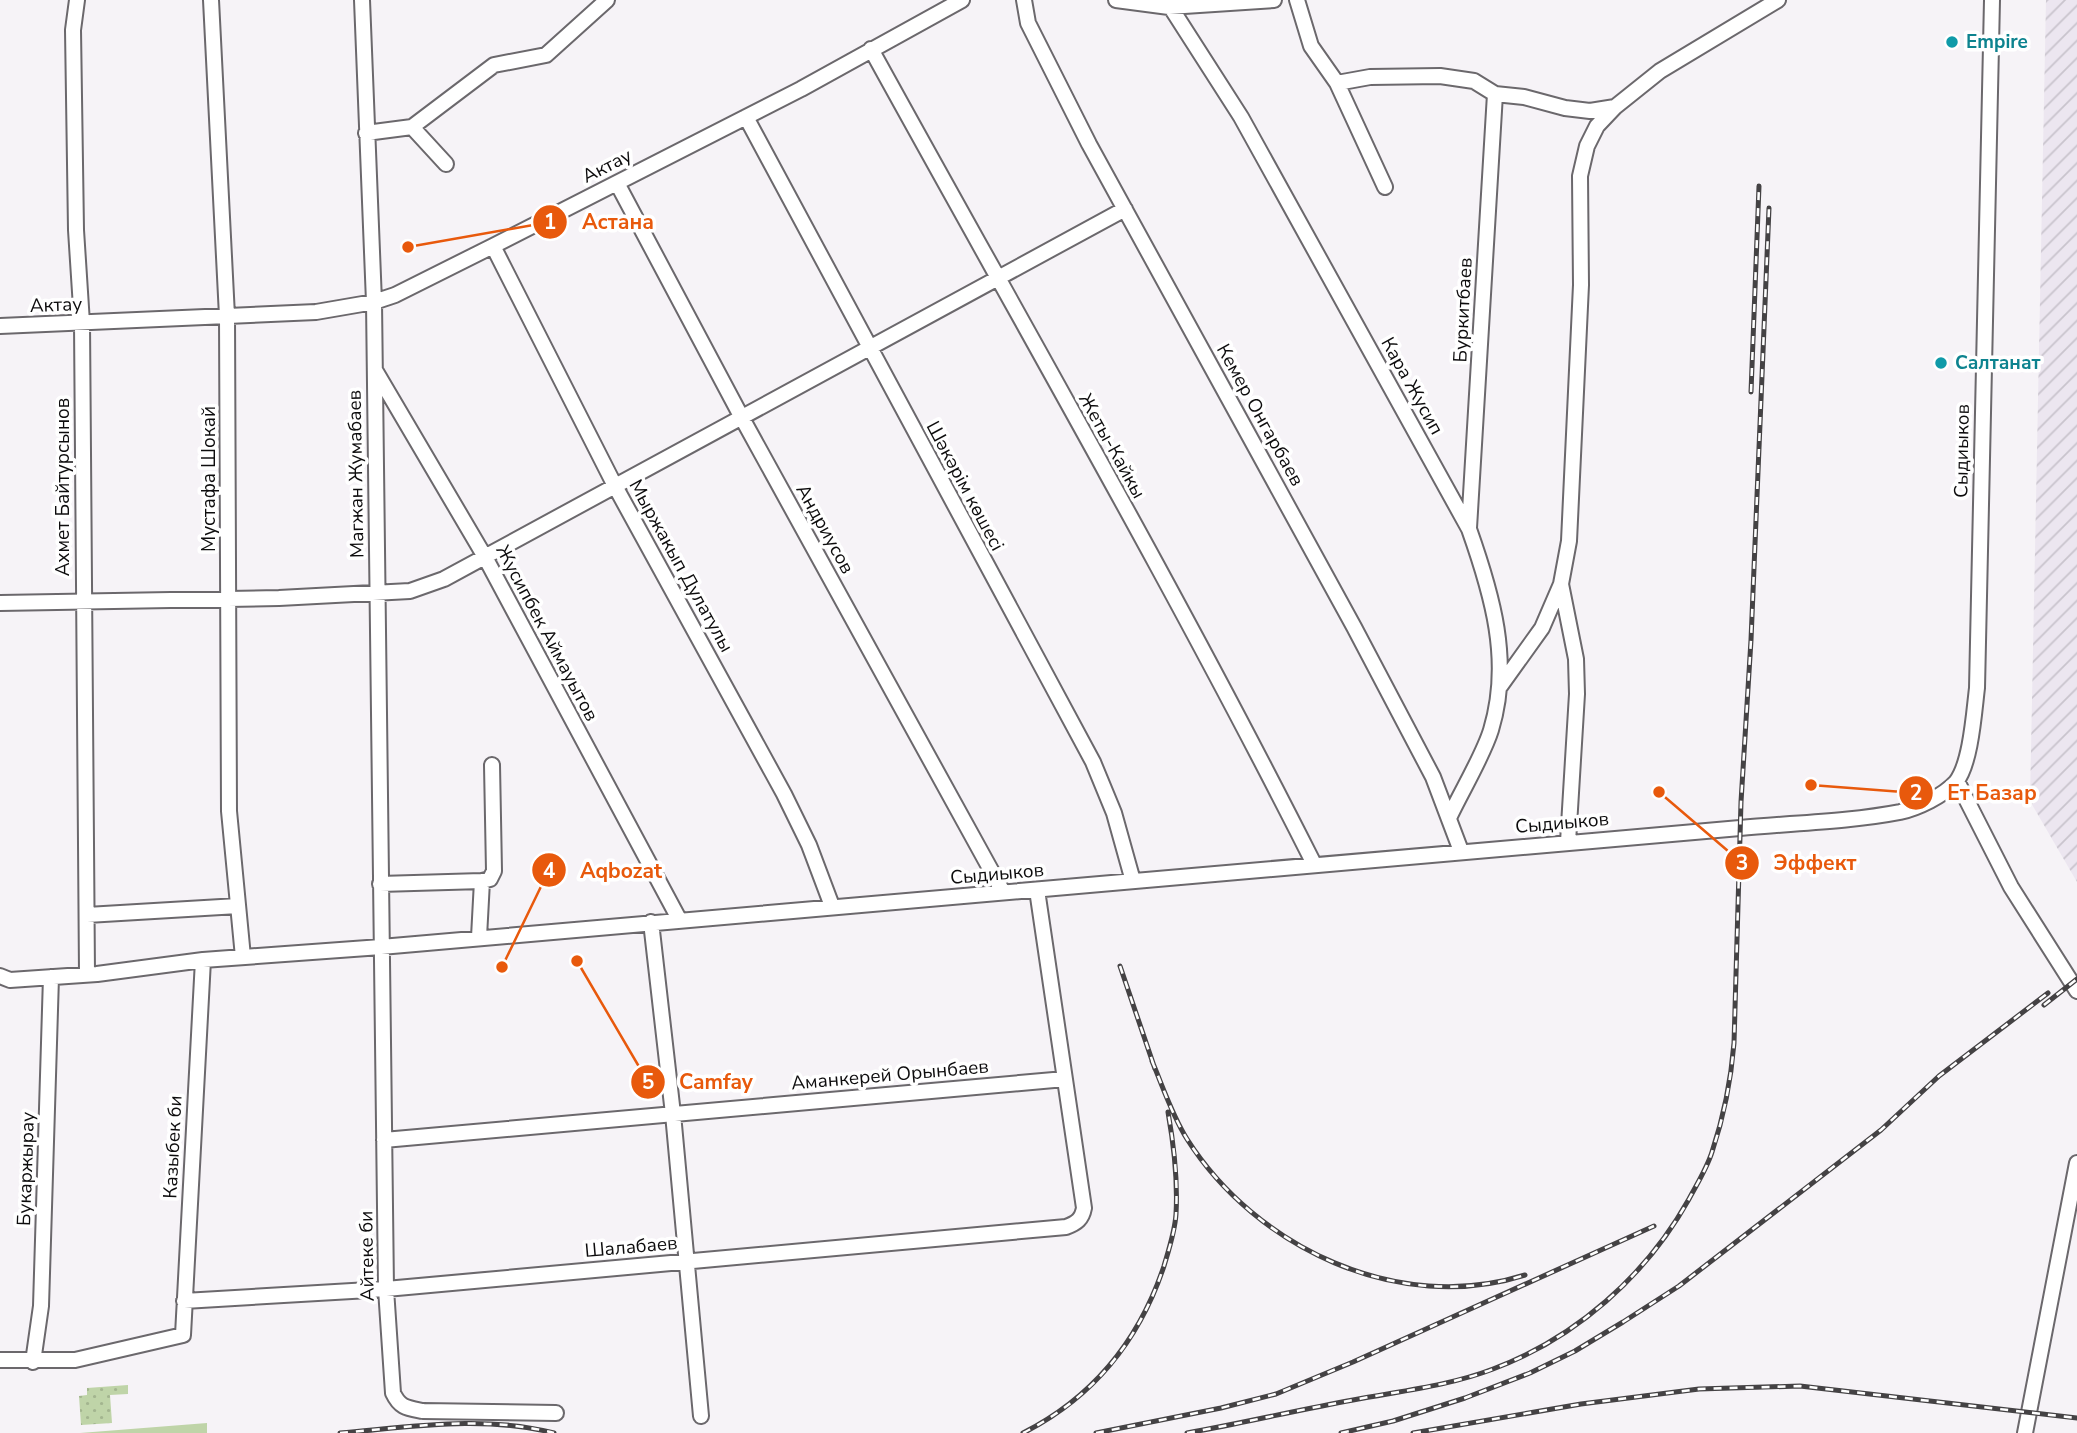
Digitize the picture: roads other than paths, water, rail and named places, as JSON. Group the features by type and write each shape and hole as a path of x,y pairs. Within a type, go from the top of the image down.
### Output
{"street":[{"name":"Ахмет Байтурсынов","path":"77,0 73,30 76,230 82,323 87,974"},
{"name":"Мустафа Шокай","path":"211,0 227,316 229,811 243,957"},
{"name":"Магжан Жумабаев","path":"362,0 374,302 381,947"},
{"path":"366,133 412,127 494,65 546,55 607,0"},
{"name":"Актау","path":"0,326 316,312 374,302 395,295 746,117 962,0"},
{"name":"Кемер Онгарбаев","path":"1024,0 1028,23 1089,144 1354,627 1433,777 1461,851"},
{"path":"1116,0 1167,3 1274,0"},
{"path":"1297,0 1311,46 1337,83 1385,187"},
{"path":"1499,688 1542,628 1561,584 1569,541 1580,298 1580,176 1587,146 1597,126 1615,107 1660,71 1778,0"},
{"name":"Сыдиыков","path":"3,981 203,960 1037,890 1902,811 1936,797 1956,781 1972,732 1976,688 1992,0"},
{"name":"Кара Жусип","path":"1167,3 1241,117 1469,529 1488,584 1500,643 1499,688 1491,731 1449,818"},
{"name":"Жеты-Кайкы","path":"872,49 1259,756 1314,864"},
{"path":"1337,83 1370,77 1440,76 1474,81 1496,94 1524,97 1565,108 1590,111 1615,107"},
{"name":"Буркитбаев","path":"1469,529 1496,94"},
{"name":"Шәкәрім көшесі","path":"746,117 1093,762 1114,813 1133,881"},
{"path":"412,127 446,164"},
{"name":"Андриусов","path":"617,183 742,418 1003,892"},
{"path":"0,603 229,599 410,591 443,579 485,557 1125,209"},
{"name":"Мыржакып Дулатулы","path":"493,246 615,486 784,794 809,845 832,906"},
{"name":"Жусипбек Аймауытов","path":"374,369 485,557 679,919"},
{"path":"1561,584 1576,659 1577,694 1568,842"},
{"path":"380,884 482,881 490,878 494,871 492,765"},
{"path":"1956,781 2011,887 2077,990"},
{"path":"479,937 482,881"},
{"path":"1037,890 1065,1079"},
{"path":"87,915 238,906"},
{"path":"651,922 673,1114 701,1416"},
{"name":"Айтеке би","path":"381,947 386,1289 393,1393 398,1403 408,1409 423,1412 556,1413"},
{"name":"Казыбек би","path":"33,1362 75,1360 183,1335 203,960"},
{"name":"Букаржырау","path":"33,1362 41,1306 51,977"},
{"name":"Аманкерей Орынбаев","path":"384,1140 1065,1079"},
{"name":"Шалабаев","path":"184,1301 386,1289 1066,1227 1080,1220 1084,1208 1065,1079"},
{"path":"2025,1433 2077,1163"},
{"path":"0,1360 33,1362"}],"railway":[{"path":"1751,392 1759,186"},
{"path":"1187,1433 1442,1384 1476,1375 1523,1356 1580,1322 1630,1278 1672,1227 1705,1170 1723,1111 1734,1043 1741,802 1751,640 1769,208"},
{"path":"1120,966 1155,1069"},
{"path":"2044,1005 2077,979"},
{"path":"1341,1433 1393,1421 1465,1398 1530,1373 1575,1351 1623,1322 1679,1286 1881,1130 1939,1076 2048,993"},
{"path":"1152,1061 1182,1130 1216,1178 1251,1212 1291,1240 1335,1263 1381,1278 1429,1286 1477,1285 1525,1275"},
{"path":"1023,1433 1071,1402 1111,1364 1141,1319 1154,1293 1170,1247 1176,1214 1175,1163 1168,1112"},
{"path":"1096,1433 1276,1394 1654,1226"},
{"path":"1413,1433 1581,1404 1699,1389 1800,1386 2077,1418"},
{"path":"340,1433 447,1424 501,1425 554,1433"}],"place":[{"name":"Empire","path":"1952,42"},
{"name":"Астана","path":"408,247"},
{"name":"Салтанат","path":"1941,363"},
{"name":"Ет Базар","path":"1811,785"},
{"name":"Эффект","path":"1659,792"},
{"name":"Camfay","path":"577,961"},
{"name":"Aqbozat","path":"502,967"}]}
